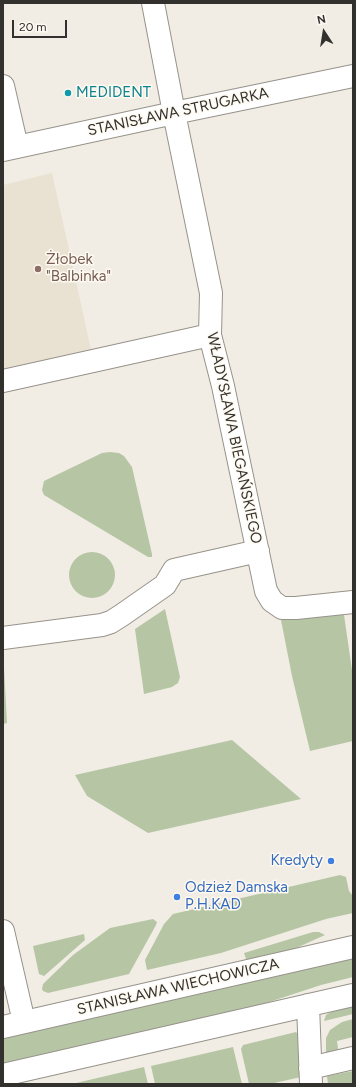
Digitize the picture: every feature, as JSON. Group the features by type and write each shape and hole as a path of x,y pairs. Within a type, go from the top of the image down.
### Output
{"street":[{"name":"WŁADYSŁAWA BIEGAŃSKIEGO","path":"153,3 211,293 210,335 223,386 266,590 272,601 282,608 353,602"},
{"name":"STANISŁAWA STRUGARKA","path":"10,148 353,76"},
{"path":"3,86 10,148"},
{"path":"3,381 210,335"},
{"path":"3,638 102,625 111,622 165,585 174,570 258,551"},
{"path":"3,931 13,1025"},
{"name":"STANISŁAWA WIECHOWICZA","path":"13,1025 353,947"},
{"path":"3,1075 353,995"},
{"path":"308,1005 310,1076 353,1058"}],"shaded area":[{"name":"Żłobek \"Balbinka\"","path":"52,173 92,354 3,374 3,185"}],"green space":[{"path":"102,453 119,453 124,456 132,467 152,557 148,557 44,495 42,490 44,481"},
{"path":"92,552 105,556 111,562 115,575 111,588 105,594 92,598 79,594 73,588 69,575 73,562 79,556"},
{"path":"343,608 353,677 353,741 310,751 292,676 280,615"},
{"path":"165,609 180,677 178,683 172,687 144,694 135,629"},
{"path":"3,649 7,723 3,724"},
{"path":"232,740 301,799 148,833 87,796 75,775"},
{"path":"340,875 346,877 349,891 353,896 353,913 326,919 221,953 147,970 145,960 164,924 173,914"},
{"path":"153,919 157,922 156,925 129,974 48,993 43,991 43,984 73,955 110,928"},
{"path":"313,932 319,932 325,935 283,954 247,962 244,953"},
{"path":"84,934 85,940 44,976 39,974 33,946"},
{"path":"353,957 353,977 321,985 245,1010 3,1066 3,1037"},
{"path":"353,1005 353,1014 324,1021 326,1015 329,1013 337,1009"},
{"path":"353,1019 353,1037 337,1041 339,1055 326,1058 326,1038 330,1030 342,1022"},
{"path":"296,1032 299,1035 301,1077 270,1084 249,1084 241,1049 243,1045"},
{"path":"233,1047 242,1084 155,1084 151,1066"},
{"path":"144,1067 148,1084 72,1084"},
{"path":"353,1071 353,1084 328,1084 327,1076"}],"place":[{"name":"MEDIDENT","path":"68,93"},
{"name":"Żłobek \"Balbinka\"","path":"38,269"},
{"name":"Kredyty","path":"331,861"},
{"name":"Odzież Damska P.H.KAD","path":"177,897"}]}
